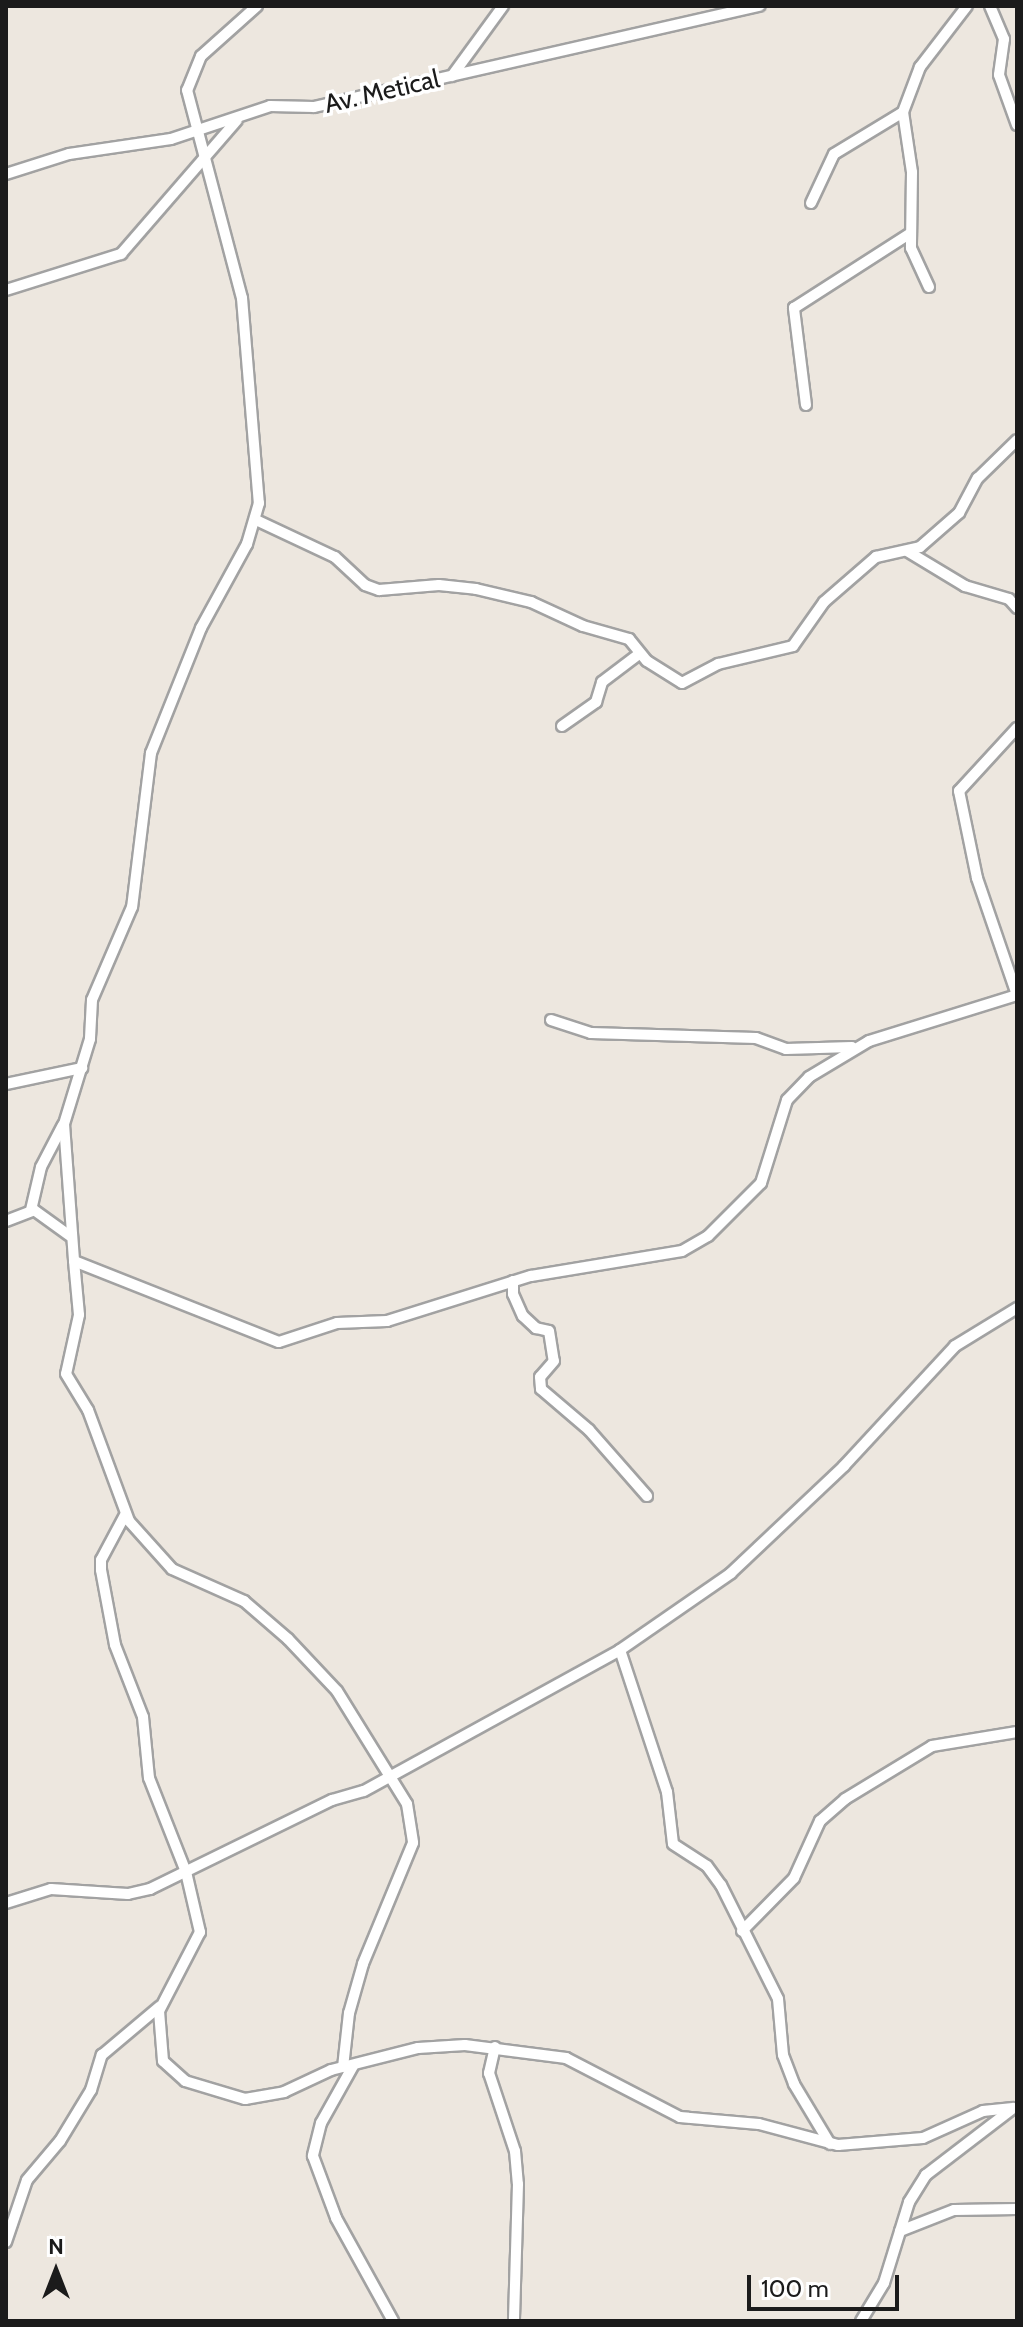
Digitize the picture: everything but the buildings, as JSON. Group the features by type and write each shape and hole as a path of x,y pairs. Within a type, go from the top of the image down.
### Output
{"street":[{"path":"31,1210 41,1167 64,1124 82,1068 90,1039 92,1000 134,899 139,819 155,742 201,628 256,520 258,466 248,332 195,132 187,90 192,69 257,6"},
{"path":"452,76 503,6"},
{"name":"Av. Metical","path":"6,174 69,154 132,148 195,132 237,120 270,106 314,107 760,6"},
{"path":"929,287 911,248 912,172 903,112 920,67 967,6"},
{"path":"990,6 1004,39 999,75 1017,125"},
{"path":"811,203 834,154 903,112"},
{"path":"6,290 121,254 237,120"},
{"path":"806,405 794,308 911,233"},
{"path":"256,520 335,557 365,585 379,590 455,586 531,602 583,626 633,640 639,654 682,683 709,666 793,646 845,581 880,554 907,551 930,539 964,508 978,478 1017,440"},
{"path":"907,551 965,586 1009,599 1017,608"},
{"path":"562,726 596,702 602,682 639,654"},
{"path":"551,1020 591,1033 756,1038 786,1049 854,1047 1017,995 977,878 959,791 1017,728"},
{"path":"74,1261 279,1342 327,1325 387,1321 513,1281 671,1254 700,1243 761,1183 794,1091 854,1047"},
{"path":"6,1084 82,1068"},
{"path":"64,1124 70,1236 79,1315 66,1374 97,1433 125,1515 172,1569 244,1601 282,1632 337,1691 407,1804 413,1843 363,1964 349,2013 348,2066 321,2123 313,2156 332,2211 393,2321"},
{"path":"6,1221 31,1210"},
{"path":"31,1210 70,1236"},
{"path":"513,1281 513,1294 523,1316 536,1328 549,1331 554,1361 540,1377 541,1389 589,1430 647,1496"},
{"path":"6,1903 51,1889 142,1892 442,1751 620,1650 731,1573 844,1466 955,1346 1017,1308"},
{"path":"6,2242 27,2180 60,2141 91,2090 102,2055 159,2007 172,1978 201,1936 186,1872 149,1778 139,1701 115,1645 101,1570 125,1515"},
{"path":"620,1650 635,1684 647,1745 667,1792 673,1844 712,1871 778,1999 783,2055 794,2084 830,2144"},
{"path":"742,1931 794,1878 820,1821 857,1790 932,1746 1017,1732"},
{"path":"159,2007 163,2061 201,2090 245,2099 284,2092 348,2066 418,2048 495,2047 566,2058 680,2117 759,2124 830,2144 866,2146 923,2138 983,2111 1015,2107"},
{"path":"495,2047 489,2073 515,2151 518,2184 514,2321"},
{"path":"861,2321 884,2283 900,2231 926,2175 1015,2107"},
{"path":"900,2231 954,2210 1017,2209"}]}
